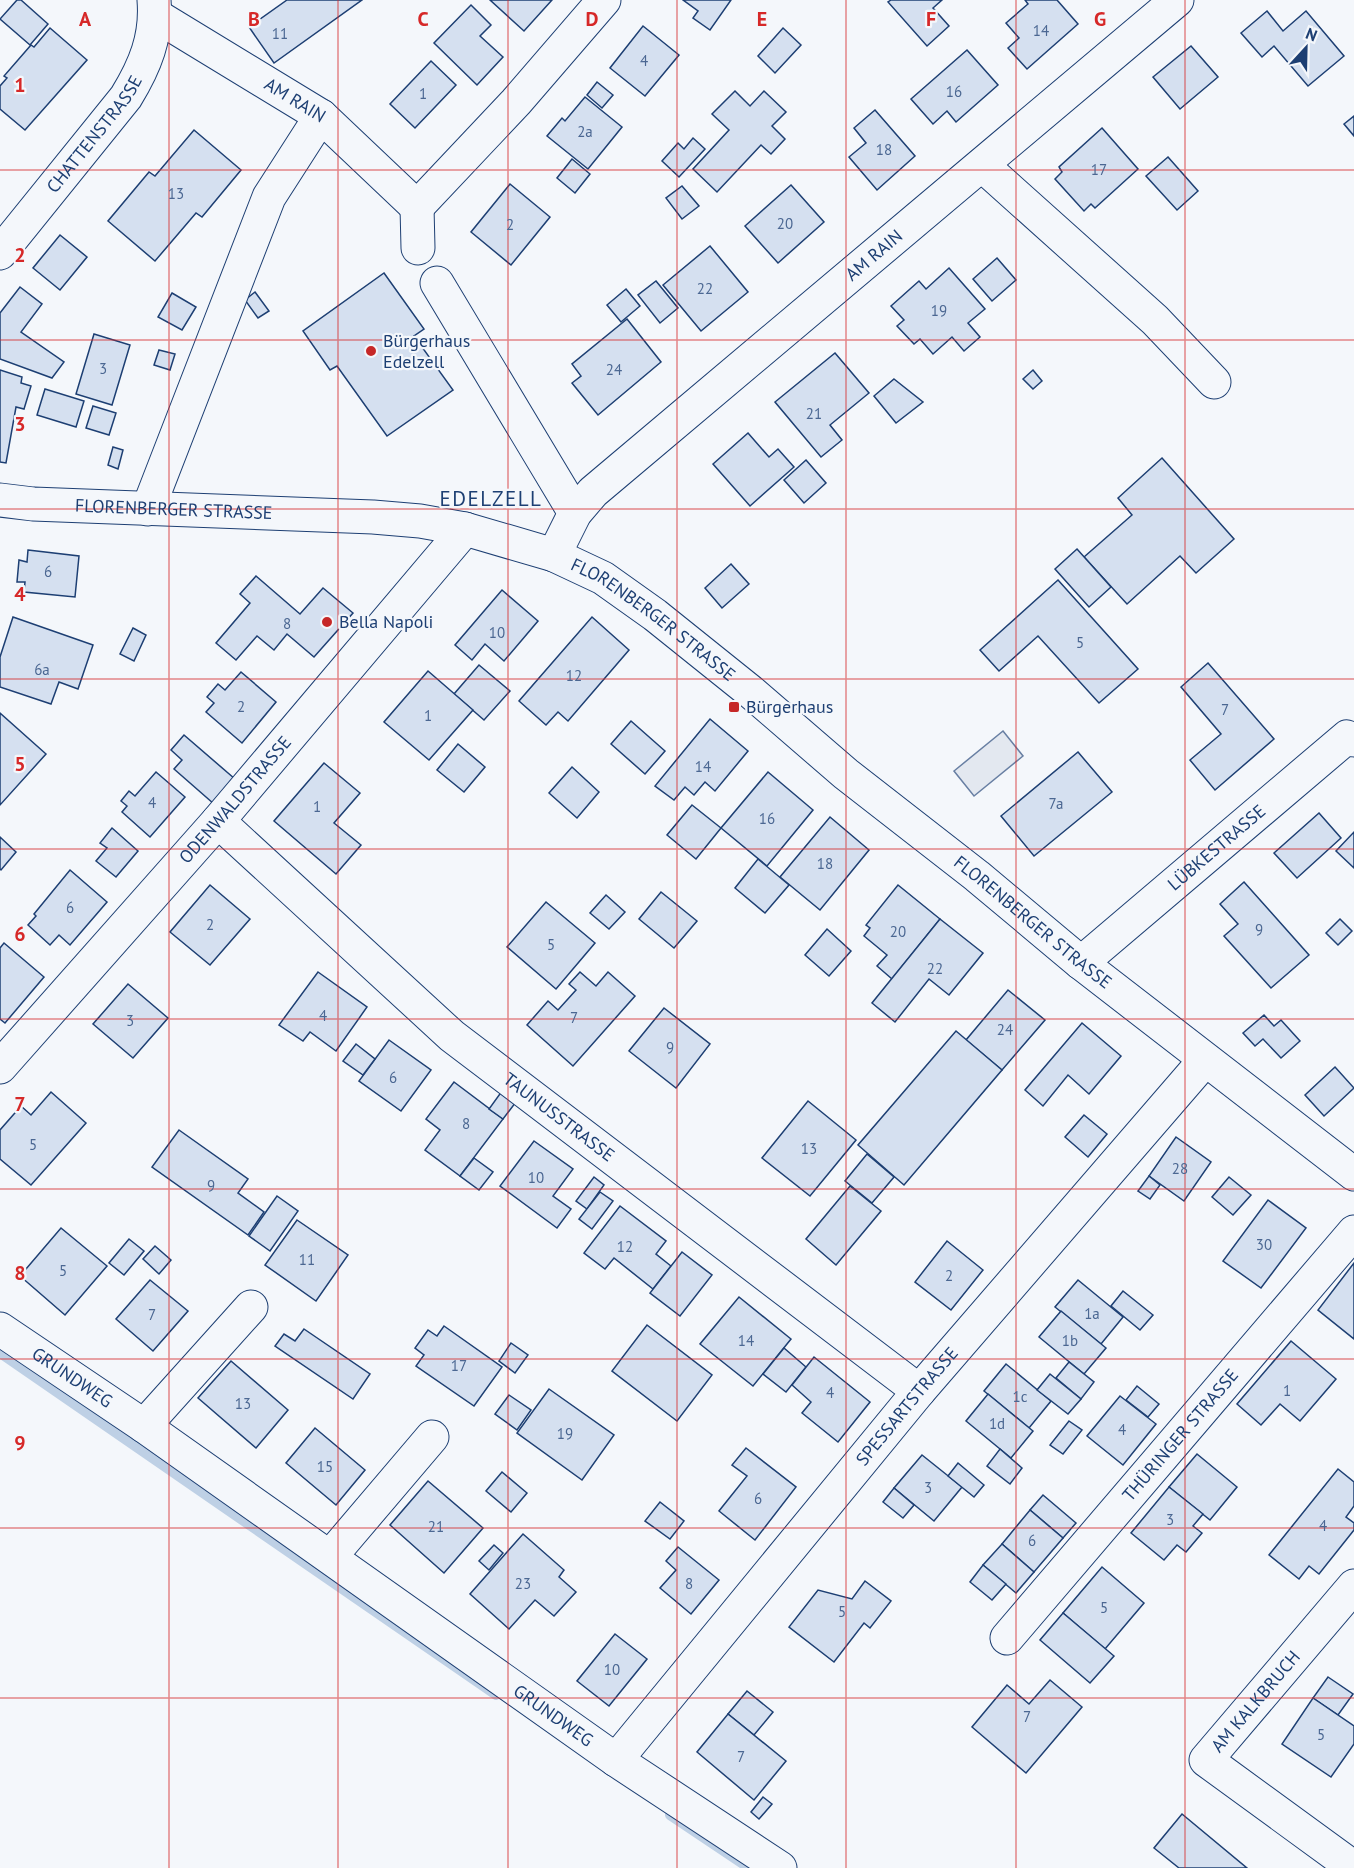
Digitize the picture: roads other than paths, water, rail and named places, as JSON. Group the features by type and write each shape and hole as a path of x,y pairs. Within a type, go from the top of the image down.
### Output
{"street":[{"path":"418,248 417,207 516,102 604,0"},
{"name":"AM RAIN","path":"554,555 575,513 593,492 1177,0"},
{"name":"AM RAIN","path":"154,8 321,116 417,207"},
{"name":"CHATTENSTRASSE","path":"0,253 126,98 142,72 151,45 154,8"},
{"path":"148,509 269,197 321,116"},
{"path":"982,165 1155,320 1214,382"},
{"path":"437,283 575,513"},
{"name":"FLORENBERGER STRASSE","path":"0,500 33,504 373,517 420,521 465,529 554,555 603,578 655,615 751,692 846,774 977,876 1081,963 1354,1174"},
{"name":"ODENWALDSTRASSE","path":"0,1067 218,821 465,529"},
{"name":"LÜBKESTRASSE","path":"1081,963 1347,737 1354,740"},
{"name":"TAUNUSSTRASSE","path":"218,821 452,1036 919,1391"},
{"name":"SPESSARTSTRASSE","path":"616,1760 919,1391 1204,1060"},
{"name":"THÜRINGER STRASSE","path":"1007,1638 1354,1232"},
{"path":"144,1426 251,1307"},
{"name":"GRUNDWEG","path":"0,1329 144,1426 616,1760 780,1868"},
{"path":"330,1557 432,1437"},
{"name":"AM KALKBRUCH","path":"1354,1586 1206,1760 1354,1868"}],"waterway":[{"path":"0,1353 496,1695"},
{"path":"670,1815 749,1868"}],"place":[{"name":"Bürgerhaus Edelzell","path":"371,351"},
{"name":"Bella Napoli","path":"327,622"},
{"name":"Bürgerhaus","path":"734,707"}],"district":[{"name":"EDELZELL","path":"491,499"}]}
